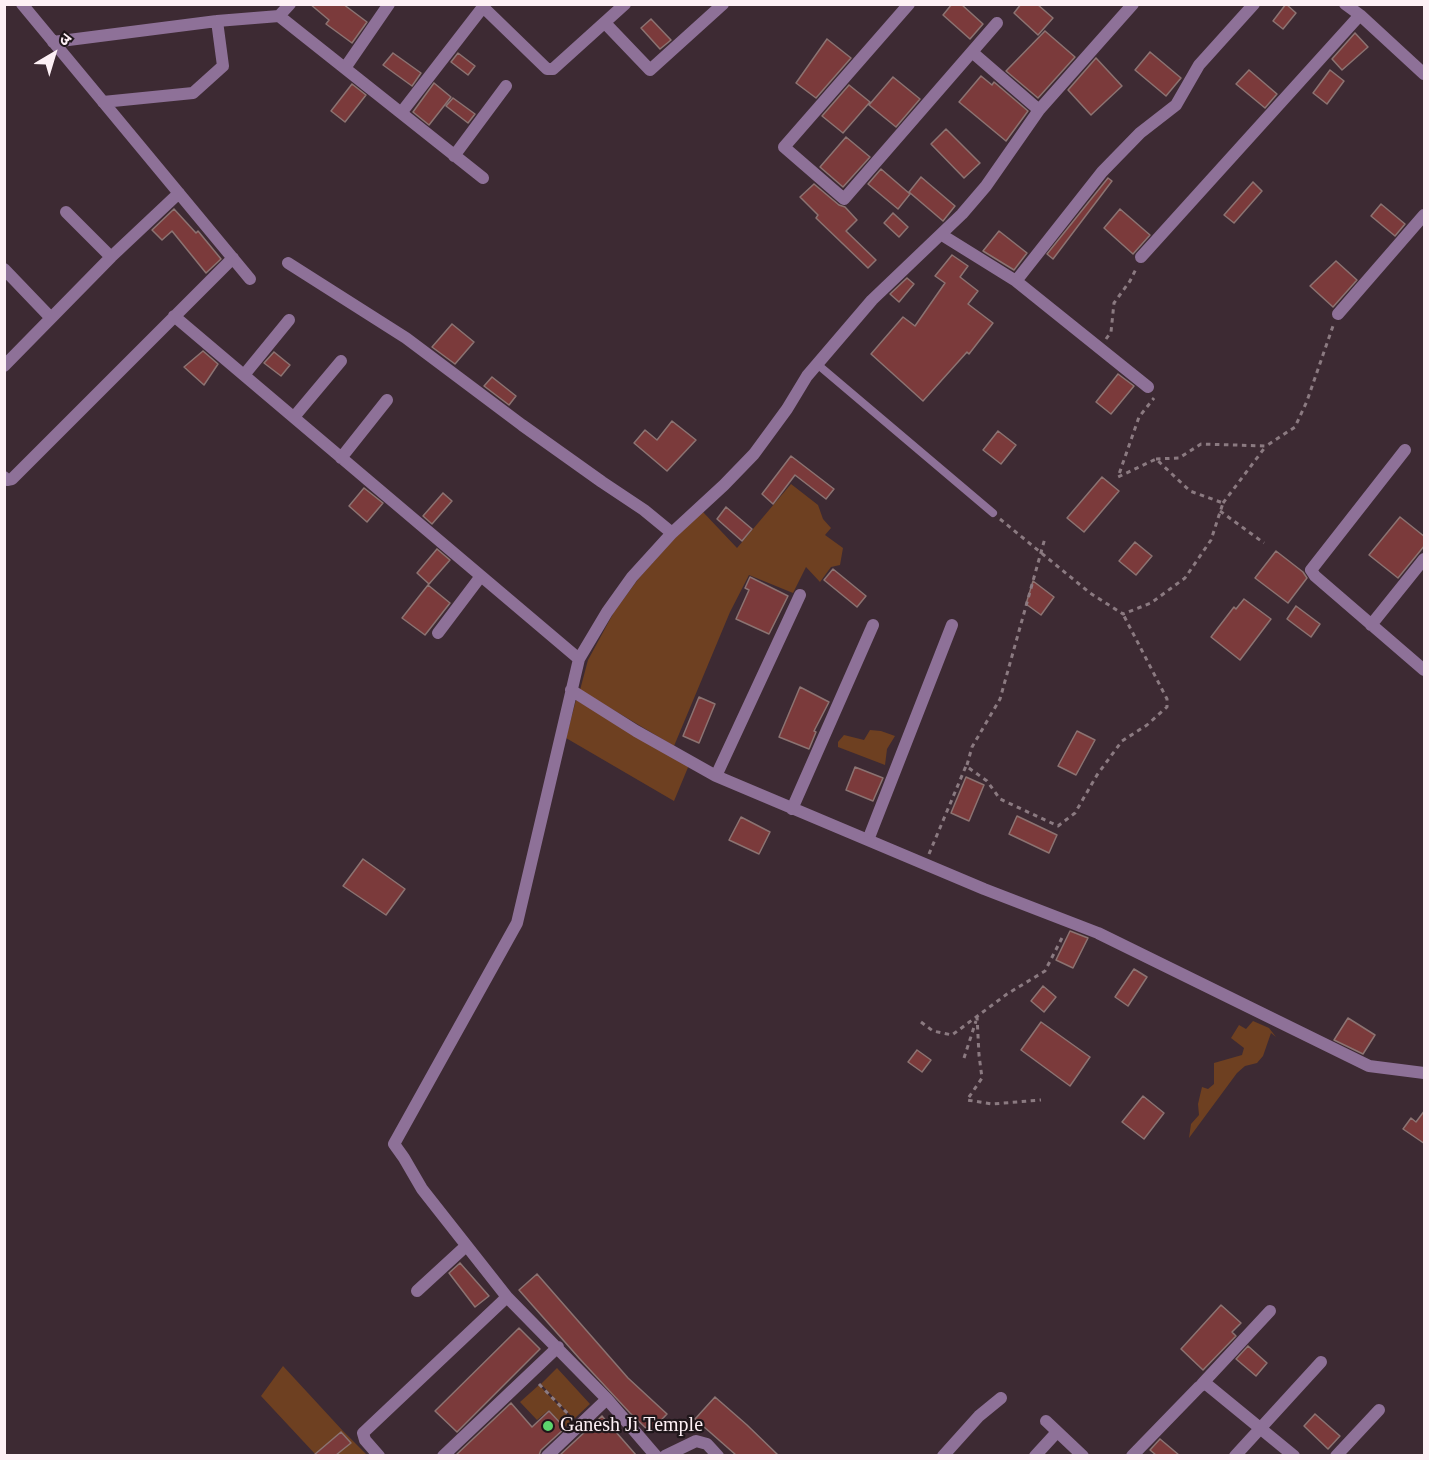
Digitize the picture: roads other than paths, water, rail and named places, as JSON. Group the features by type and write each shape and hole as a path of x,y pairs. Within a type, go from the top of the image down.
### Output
{"street":[{"path":"21,4 250,279"},
{"path":"53,42 218,21 279,16 290,4"},
{"path":"345,68 389,4"},
{"path":"401,113 483,7 547,69 553,69 625,4"},
{"path":"605,22 650,70 723,4"},
{"path":"909,4 784,147 844,199 997,23"},
{"path":"656,1455 558,1347 507,1297 422,1189 405,1158 394,1144 517,923 579,659 607,612 626,586 672,533 754,454 817,364 872,300 918,254 942,235 986,186 1039,110 1133,4"},
{"path":"1016,281 1102,172 1140,133 1176,105 1199,65 1254,4"},
{"path":"1345,4 1425,74"},
{"path":"1141,257 1360,15"},
{"path":"279,16 483,178"},
{"path":"103,102 193,93 223,66 218,21"},
{"path":"972,52 1039,110"},
{"path":"454,156 506,86"},
{"path":"4,366 111,257 179,193"},
{"path":"66,212 111,257"},
{"path":"1338,314 1425,215"},
{"path":"942,235 1016,281 1148,387"},
{"path":"4,477 8,480 12,479 232,258"},
{"path":"288,263 406,338 531,431 644,510 672,533"},
{"path":"4,269 51,318"},
{"path":"174,315 579,659"},
{"path":"244,375 289,320"},
{"path":"294,417 341,361"},
{"path":"341,458 387,400"},
{"path":"1405,450 1311,570 1315,576 1425,670"},
{"path":"1371,625 1425,559"},
{"path":"438,633 482,576"},
{"path":"716,776 800,595"},
{"path":"792,809 873,625"},
{"path":"868,840 952,625"},
{"path":"571,690 636,731 716,776 925,864 1098,933 1369,1066 1425,1073"},
{"path":"417,1291 466,1246"},
{"path":"379,1455 365,1440 363,1433 507,1297"},
{"path":"1132,1455 1270,1311"},
{"path":"443,1455 558,1347"},
{"path":"1235,1455 1321,1362"},
{"path":"1202,1384 1209,1384 1294,1455"},
{"path":"943,1455 979,1416 1001,1398"},
{"path":"547,1455 607,1399"},
{"path":"1336,1455 1379,1410"},
{"path":"1046,1421 1083,1455"},
{"path":"1035,1455 1057,1432"},
{"path":"665,1455 696,1441 707,1444 718,1455"}],"lane":[{"path":"817,364 993,513"}],"place":[{"name":"Ganesh Ji Temple","path":"548,1426"}]}
